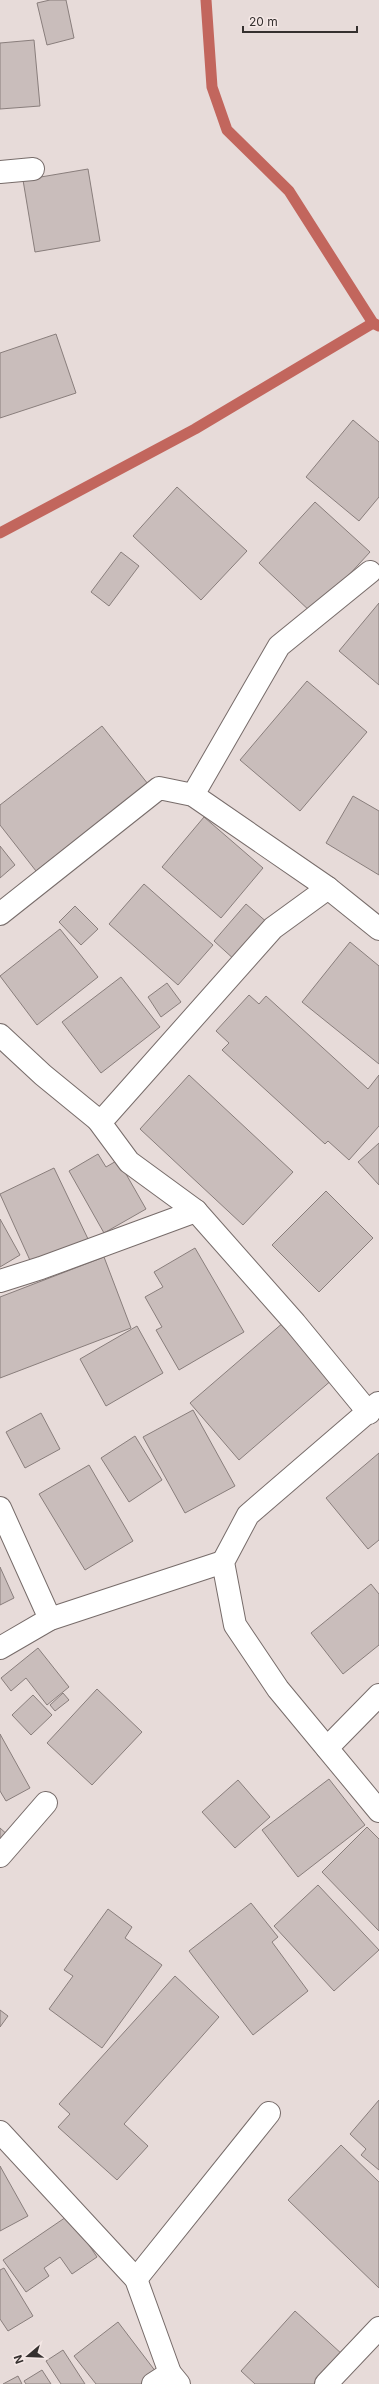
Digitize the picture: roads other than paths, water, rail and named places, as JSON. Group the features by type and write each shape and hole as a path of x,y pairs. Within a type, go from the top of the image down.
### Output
{"street":[{"path":"0,172 33,169"},
{"path":"193,795 279,646 370,572"},
{"path":"0,914 159,788 193,795 328,888 379,929"},
{"path":"98,1120 107,1115 273,928 328,888"},
{"path":"0,1035 43,1075 98,1120 129,1162 196,1211 295,1323 374,1408 248,1515 222,1562 235,1625 278,1689 379,1811"},
{"path":"0,1281 41,1268 196,1211"},
{"path":"0,1508 50,1619"},
{"path":"0,1648 50,1619 222,1562"},
{"path":"327,1748 379,1695"},
{"path":"0,1856 46,1803"},
{"path":"136,2279 269,2113"},
{"path":"0,2132 136,2279 167,2380"},
{"path":"326,2384 379,2328"}],"waterway":[{"path":"206,0 212,87 227,130 289,191 373,323 379,326"},
{"path":"0,533 195,429 373,323"}]}
